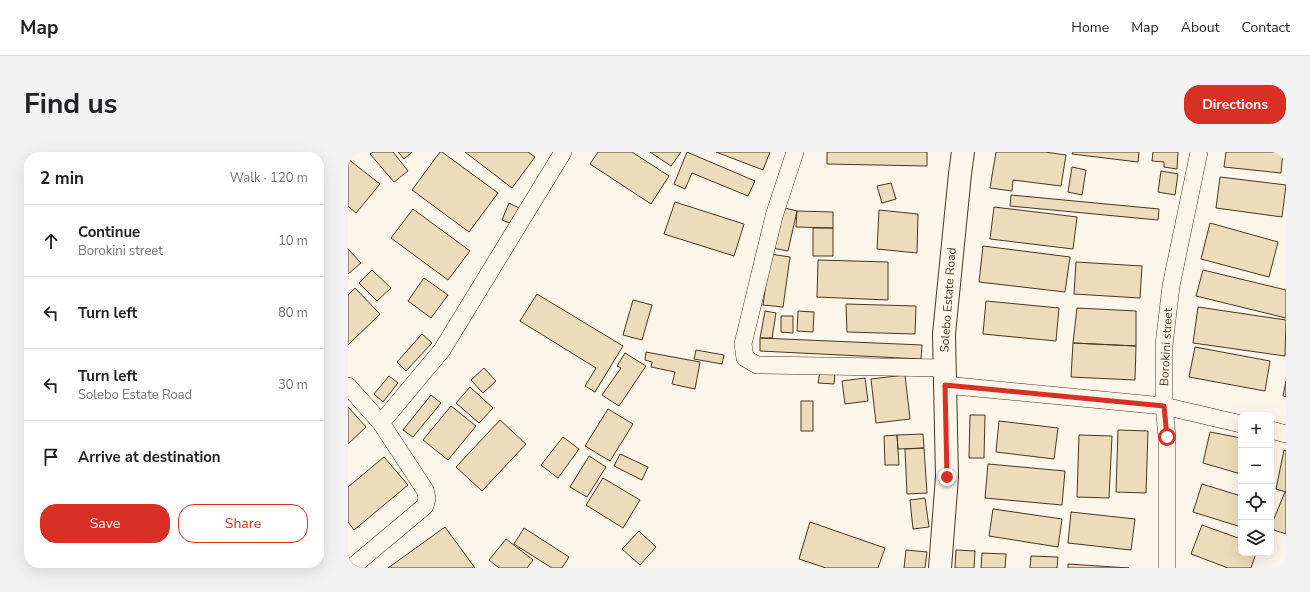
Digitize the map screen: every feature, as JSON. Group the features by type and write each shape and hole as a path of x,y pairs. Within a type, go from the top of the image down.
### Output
{"street":[{"path":"381,423 442,350 563,152"},
{"path":"795,152 774,216 743,344 745,358 757,365 944,377 1164,406 1238,423"},
{"name":"Solebo Estate Road","path":"940,568 947,477 944,334 963,152"},
{"name":"Borokini street","path":"1167,568 1167,437 1164,406 1164,345 1171,286 1199,152"},
{"path":"348,386 381,423 425,490 426,498 425,506 351,568"},
{"path":"1274,431 1286,434"}],"building":[{"path":"373,152 393,152 408,171 394,182 370,154"},
{"path":"398,152 412,152 404,159"},
{"path":"440,152 498,193 469,232 412,190"},
{"path":"465,152 528,152 535,157 512,188"},
{"path":"598,152 632,152 669,176 651,204 590,164"},
{"path":"650,152 681,152 671,166"},
{"path":"687,152 755,181 748,196 692,173 685,189 674,184"},
{"path":"716,152 770,152 763,170"},
{"path":"827,152 927,152 927,166 827,164"},
{"path":"996,152 1045,152 1066,155 1061,186 1013,180 1012,191 990,188"},
{"path":"1073,152 1139,152 1138,162 1072,154"},
{"path":"1153,152 1178,152 1177,169 1164,167 1164,162 1152,161"},
{"path":"1226,152 1283,152 1281,173 1224,167"},
{"path":"348,159 380,184 356,213 348,206"},
{"path":"1072,167 1086,170 1082,195 1068,192"},
{"path":"1161,171 1178,174 1175,195 1158,192"},
{"path":"1220,177 1286,185 1282,217 1216,208"},
{"path":"891,183 896,199 882,203 877,186"},
{"path":"1011,195 1159,209 1158,220 1010,206"},
{"path":"675,202 744,224 734,256 664,234"},
{"path":"509,203 519,208 512,224 502,220"},
{"path":"781,207 797,211 788,251 772,248"},
{"path":"994,207 1077,217 1073,249 990,239"},
{"path":"413,209 470,251 448,280 391,238"},
{"path":"879,210 918,214 917,253 877,249"},
{"path":"797,211 833,212 833,228 796,227"},
{"path":"1210,223 1278,242 1269,277 1201,259"},
{"path":"813,228 833,228 833,256 813,256"},
{"path":"983,246 1070,257 1065,292 979,282"},
{"path":"348,249 361,263 348,274"},
{"path":"770,254 790,257 783,307 763,305"},
{"path":"818,260 888,262 888,300 817,297"},
{"path":"1076,262 1142,266 1140,298 1074,294"},
{"path":"372,270 391,288 377,301 359,283"},
{"path":"1203,270 1286,290 1286,318 1196,296"},
{"path":"424,278 448,295 431,318 408,301"},
{"path":"355,288 380,314 348,345 348,295"},
{"path":"537,294 623,346 595,392 585,386 596,368 520,321"},
{"path":"633,300 652,305 642,340 623,335"},
{"path":"986,301 1059,308 1056,341 983,334"},
{"path":"846,304 916,306 915,334 847,332"},
{"path":"1198,307 1286,320 1285,356 1193,343"},
{"path":"1077,308 1136,311 1136,346 1073,343"},
{"path":"765,311 776,313 772,338 760,338"},
{"path":"798,311 814,312 813,332 797,331"},
{"path":"781,316 793,316 793,333 781,332"},
{"path":"422,334 432,343 406,371 397,362"},
{"path":"760,338 922,345 921,359 760,351"},
{"path":"1073,343 1136,346 1135,380 1071,377"},
{"path":"1195,347 1270,361 1265,391 1189,377"},
{"path":"696,350 724,355 722,364 694,359"},
{"path":"646,352 700,362 695,389 672,384 675,372 651,367 652,362 645,360"},
{"path":"625,353 646,366 619,406 602,395 621,368 617,366"},
{"path":"484,368 496,381 483,393 471,380"},
{"path":"820,371 835,373 834,384 818,383"},
{"path":"905,375 910,419 876,423 871,379"},
{"path":"389,376 398,383 383,402 374,394"},
{"path":"865,378 868,401 845,404 842,381"},
{"path":"1286,381 1286,397 1283,396"},
{"path":"470,387 493,408 479,423 456,403"},
{"path":"431,395 441,403 413,437 403,430"},
{"path":"801,401 813,401 813,431 801,431"},
{"path":"451,406 476,426 448,460 423,440"},
{"path":"348,407 366,427 348,444"},
{"path":"608,409 633,424 610,461 585,446"},
{"path":"970,415 985,415 984,458 969,458"},
{"path":"500,420 526,444 482,491 456,467"},
{"path":"999,421 1058,428 1054,459 996,452"},
{"path":"1118,430 1148,431 1146,493 1116,492"},
{"path":"1210,432 1238,437 1238,473 1203,463"},
{"path":"923,434 924,448 898,449 897,435"},
{"path":"897,435 899,465 885,465 884,436"},
{"path":"1079,435 1112,436 1109,498 1077,497"},
{"path":"563,437 579,449 558,478 541,465"},
{"path":"924,448 927,493 907,494 905,449"},
{"path":"1284,450 1286,451 1286,492 1276,489"},
{"path":"620,454 648,467 642,480 614,466"},
{"path":"589,456 606,467 587,497 570,487"},
{"path":"384,457 408,485 354,530 348,522 348,487"},
{"path":"988,464 1065,471 1062,505 985,498"},
{"path":"603,478 640,500 623,528 586,505"},
{"path":"1202,484 1238,495 1238,526 1193,512"},
{"path":"1286,492 1286,534 1274,530 1274,519"},
{"path":"925,498 929,527 913,529 910,500"},
{"path":"993,509 1062,519 1058,547 989,536"},
{"path":"1071,512 1135,519 1131,550 1068,543"},
{"path":"810,522 885,548 878,568 826,568 799,559"},
{"path":"1202,525 1238,538 1238,556 1255,556 1251,568 1228,568 1191,554"},
{"path":"445,527 475,568 388,568"},
{"path":"524,528 569,557 562,568 552,568 514,544"},
{"path":"639,531 656,547 640,565 622,549"},
{"path":"506,539 533,560 527,568 499,568 489,560"},
{"path":"906,550 927,552 925,568 904,568"},
{"path":"956,550 975,551 974,568 955,568"},
{"path":"982,553 1006,554 1005,568 981,568"},
{"path":"1031,556 1058,557 1057,568 1030,568"},
{"path":"1068,564 1129,568 1068,568"}],"route":[{"path":"947,477 945,385 1164,406 1167,437"}]}
